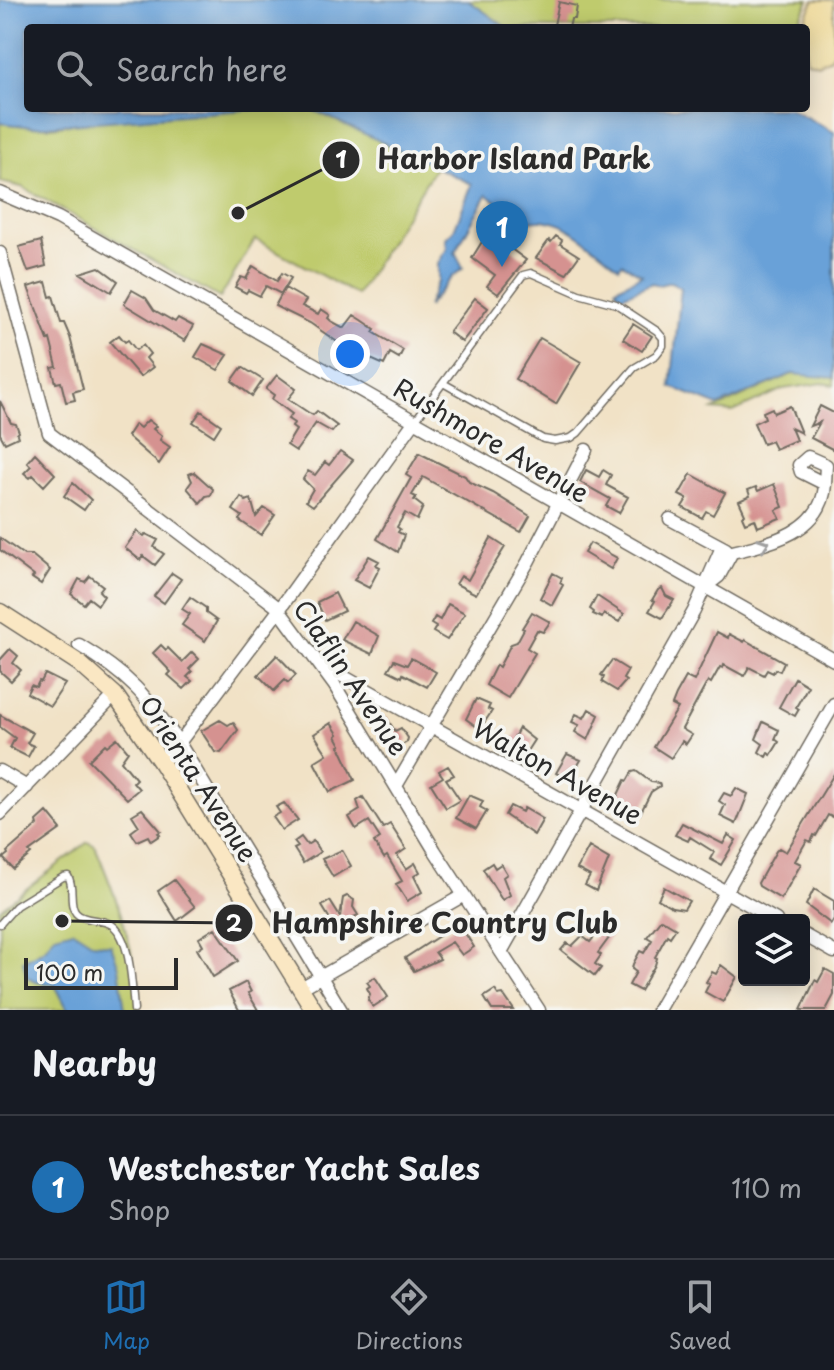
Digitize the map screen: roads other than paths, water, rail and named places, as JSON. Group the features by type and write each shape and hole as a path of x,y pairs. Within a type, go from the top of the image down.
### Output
{"street":[{"name":"Rushmore Avenue","path":"0,193 58,218 834,660"},
{"name":"Claflin Avenue","path":"0,253 49,433 276,606 335,686 539,1010"},
{"path":"161,762 179,743 279,610 414,422"},
{"path":"396,786 528,562 586,450"},
{"path":"670,519 727,549 787,536 806,525 818,510 825,484"},
{"path":"501,952 705,587 719,576 727,549"},
{"name":"Orienta Avenue","path":"0,612 79,663 115,695 161,762 314,1010"},
{"name":"Orienta Avenue","path":"79,645 135,684 179,743 341,1010"},
{"name":"Walton Avenue","path":"317,662 765,914"},
{"path":"0,814 115,695"},
{"path":"658,1010 834,704"},
{"path":"0,771 27,787"},
{"path":"231,875 250,863"},
{"path":"301,988 464,895"},
{"path":"810,938 834,952"}],"lane":[{"path":"414,422 523,275 531,273 579,294 616,304 663,338 663,346 656,355 634,368 571,438 555,441 543,439 443,383"},
{"path":"0,924 16,906 68,876 72,881 73,909 78,916 110,923 120,933 131,973 134,1010"}],"water":[{"path":"0,0 468,0 501,24 24,24 24,112 219,112 33,127 0,123"},
{"path":"318,112 796,112 834,132 834,378 792,374 718,406 671,387 681,288 671,282 652,283 620,297 616,288 642,275 622,263 619,267 564,227 539,220 527,222 487,195 455,252 463,268 427,307 438,281 438,263 447,249 446,238 454,230 472,184"},
{"path":"73,930 93,943 111,945 119,967 125,1010 68,1010 55,985 27,977 23,961 45,949 55,935"}],"place":[{"name":"Harbor Island Park","path":"238,213"},
{"name":"Westchester Yacht Sales","path":"502,267"},
{"name":"Hampshire Country Club","path":"62,921"}]}
